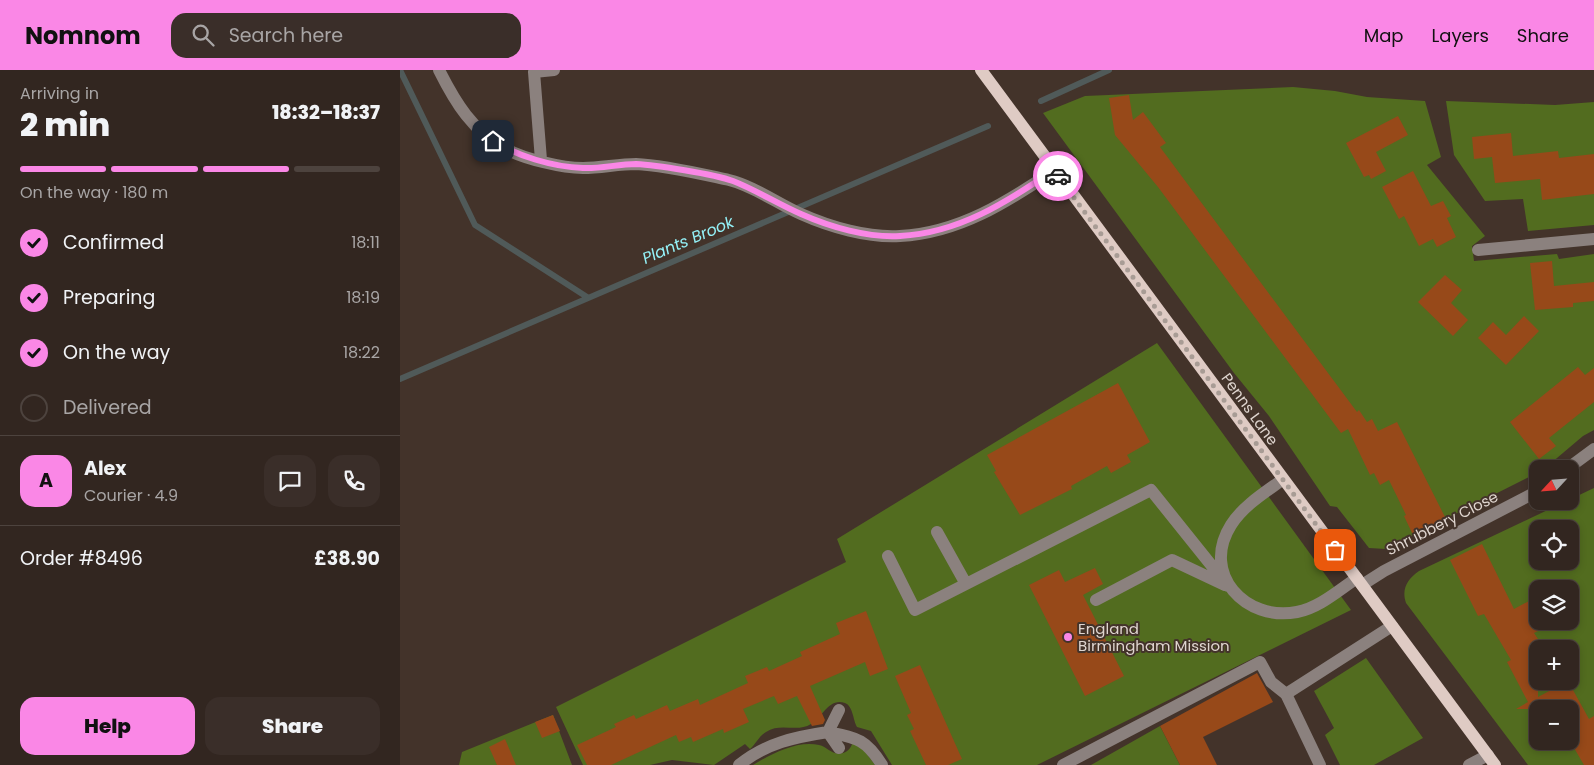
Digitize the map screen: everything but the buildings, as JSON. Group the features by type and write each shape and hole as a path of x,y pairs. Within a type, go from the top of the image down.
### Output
{"main road":[{"name":"Penns Lane","path":"981,70 1282,480 1491,760"}],"street":[{"path":"439,70 452,96 479,132 507,150 541,160 582,168 636,164 732,181 802,215 850,231 898,236 936,232 973,219 1016,196 1054,170"},
{"path":"541,160 535,71 554,70"},
{"path":"1478,250 1594,239"},
{"path":"1579,460 1594,448"},
{"path":"1228,586 1221,566 1223,543 1230,526 1245,508 1282,480"},
{"path":"888,556 915,610 1151,490 1228,586"},
{"name":"Shrubbery Close","path":"1228,586 1246,603 1271,614 1298,612 1384,571 1529,496"},
{"path":"937,532 966,584"},
{"path":"1096,600 1172,560 1228,586"},
{"path":"1286,694 1392,626"},
{"path":"1063,765 1260,662 1271,682 1286,694 1320,765"},
{"path":"828,732 839,710"},
{"path":"828,732 839,748"},
{"path":"740,765 753,754 774,743 828,732 859,738 873,750 882,765"},
{"path":"1469,765 1491,760"}],"green space":[{"path":"1293,87 1335,91 1367,97 1425,101 1441,157 1427,165 1485,236 1472,246 1474,261 1557,254 1559,259 1594,254 1594,430 1583,436 1555,460 1529,460 1529,477 1386,549 1369,548 1337,507 1330,506 1269,416 1234,373 1043,113 1085,96"},
{"path":"1446,101 1555,105 1594,102 1594,225 1528,231 1523,199 1485,201 1454,155"},
{"path":"1157,343 1351,610 1037,765 892,765 871,731 857,727 850,707 845,703 839,702 830,705 815,721 806,727 772,729 761,736 750,749 745,744 714,765 672,760 650,765 583,765 556,707 846,562 837,539"},
{"path":"1594,488 1594,765 1528,765 1406,603 1405,588 1412,577 1419,571 1548,510 1579,510 1579,495"},
{"path":"1366,658 1423,738 1374,765 1340,765 1325,735 1334,728 1314,691"},
{"path":"553,715 572,765 459,765 462,752"},
{"path":"1160,726 1180,765 1091,765"},
{"path":"853,742 861,746 875,765 753,765 793,746 802,744 819,745 839,754 848,750"}],"waterway":[{"path":"400,70 475,225 587,297"},
{"name":"Plants Brook","path":"1041,101 1109,70"},
{"name":"Plants Brook","path":"400,379 988,126"}],"way so far":[{"path":"1058,176 1335,550"}],"place":[{"name":"England Birmingham Mission","path":"1068,637"}],"route":[{"path":"493,141 507,150 548,162 582,168 636,164 732,181 802,215 850,231 898,236 936,232 973,219 1016,196 1054,170 1058,176"}]}
